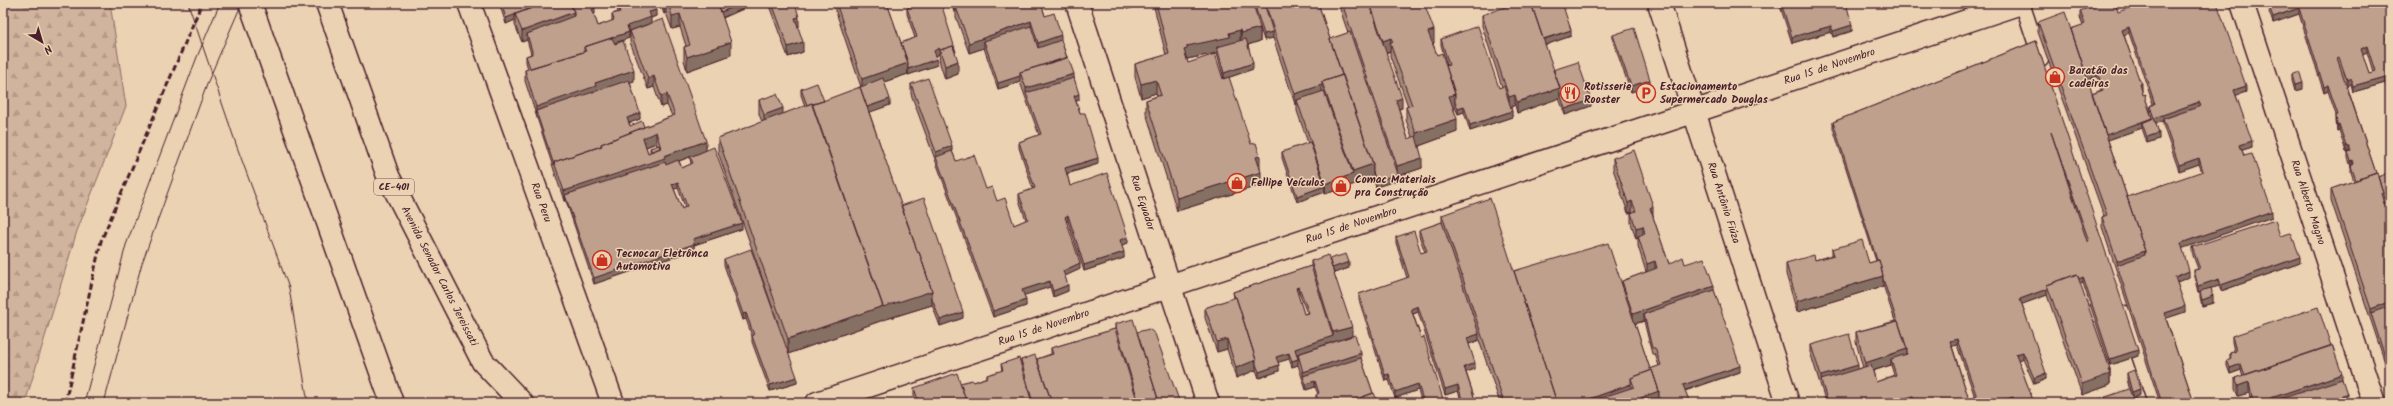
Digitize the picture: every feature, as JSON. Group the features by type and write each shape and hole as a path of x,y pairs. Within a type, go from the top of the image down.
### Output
{"main road":[{"path":"250,3 274,67 392,403"},
{"name":"Avenida Senador Carlos Jereissati","path":"327,3 388,176 483,362 522,403"},
{"name":"Rua Peru","path":"469,3 613,403"},
{"name":"Rua Equador","path":"1077,3 1208,403"},
{"name":"Rua Antônio Fiúza","path":"1659,3 1788,403"},
{"name":"Rua 15 de Novembro","path":"817,403 2022,3"},
{"name":"Rua Alberto Magno","path":"2242,3 2374,403"},
{"path":"483,362 505,403"}],"lane":[{"path":"2022,3 2045,71"},
{"path":"2120,297 2155,403"}],"green space":[{"path":"3,3 110,3 126,106 77,231 25,403 3,403"}],"building":[{"path":"501,3 545,3 506,18"},
{"path":"545,3 570,3 574,12 522,31 515,14"},
{"path":"570,3 593,3 595,8 592,9 598,26 614,20 612,14 620,12 617,3 653,3 656,10 649,12 651,17 627,26 629,32 584,47 584,52 530,68 526,56 532,54 532,51 527,34 574,16"},
{"path":"668,3 718,3 731,42 687,57 684,47 690,45 680,14 672,16"},
{"path":"718,3 743,3 721,12"},
{"path":"772,3 795,3 799,17 795,18 803,42 788,47"},
{"path":"836,3 887,3 908,63 862,79"},
{"path":"922,3 941,3 956,52 953,46 940,50 939,48 934,51 937,59 908,69 908,63 901,43 917,37 907,8"},
{"path":"967,3 1041,3 1045,16 1054,13 1061,35 1038,43 1031,21 969,43 956,7"},
{"path":"1156,3 1253,3 1260,28 1241,33 1240,30 1229,33 1230,37 1187,46 1187,49 1184,50 1188,63 1215,54 1223,79 1229,77 1251,144 1256,143 1260,156 1256,157 1261,172 1177,198 1146,100 1161,95 1156,80 1141,84 1135,64 1169,54"},
{"path":"1254,3 1264,3 1273,32 1264,34"},
{"path":"1265,3 1318,3 1342,75 1322,82 1322,85 1295,94"},
{"path":"1342,3 1369,3 1402,98 1396,100 1408,139 1416,136 1422,158 1397,166"},
{"path":"1370,3 1424,3 1434,30 1428,32 1437,55 1442,53 1455,94 1449,96 1457,119 1416,133 1406,107 1412,105 1390,43 1393,42 1391,38 1383,41"},
{"path":"1517,3 1531,3 1560,88 1517,102 1515,95 1509,97 1482,15"},
{"path":"1531,3 1562,3 1571,30 1543,39"},
{"path":"1781,3 1846,3 1852,25 1833,31 1831,26 1792,37"},
{"path":"2102,3 2115,3 2118,12 2143,3 2217,3 2246,86 2234,90 2252,141 2240,145 2244,156 2252,154 2272,211 2181,243 2189,271 2175,277 2185,306 2164,313 2194,403 2162,403 2117,265 2145,255 2127,197 2203,171 2199,158 2179,165 2163,119 2201,106 2199,102 2154,118 2150,106 2155,104 2129,27 2122,30 2139,79 2142,83 2140,84 2143,95 2146,94 2145,97 2152,118 2106,135 2092,94 2103,90 2097,70 2086,74 2071,29 2085,24 2080,11"},
{"path":"2268,3 2390,3 2390,36 2386,38 2390,51 2390,83 2387,84 2385,77 2353,86 2351,78 2347,80 2339,57 2337,58 2376,173 2356,180 2351,166 2354,164 2353,160 2351,161 2348,152 2351,151 2349,146 2346,146 2339,124 2337,125 2336,115 2338,115 2328,85 2324,87 2299,8 2273,17","holes":["2367,46 2375,71 2369,73 2361,49"]},
{"path":"2065,12 2145,251 2117,261 2102,217 2107,215 2038,22"},
{"path":"663,19 706,141 664,156 665,158 564,191 554,162 602,146 601,144 675,115 667,94 661,96 654,76 648,79 630,31","holes":["656,132 661,148 648,153 643,138"]},
{"path":"1031,26 1038,48 1061,40 1067,58 1020,72 1020,76 998,83 984,41"},
{"path":"1478,26 1499,88 1504,86 1512,111 1470,125 1464,106 1458,108 1455,102 1455,94 1446,66 1449,65 1441,39"},
{"path":"1634,28 1650,80 1631,86 1613,35"},
{"path":"1350,32 1398,174 1376,181 1373,172 1373,164 1330,39"},
{"path":"612,38 615,44 623,41 634,70 595,83 596,86 536,107 525,70 586,51 584,47"},
{"path":"1246,39 1253,63 1224,73 1217,47"},
{"path":"2036,41 2138,350 2110,359 2083,277 2079,279 2077,274 2047,285 2047,289 2020,299 2046,373 2034,378 2023,352 2016,354 2034,403 2015,403 2013,397 1993,403 1979,403 1957,339 1950,341 1970,403 1915,403 1913,396 1892,402 1891,398 1872,403 1828,403 1821,380 1871,365 1876,382 1896,375 1891,359 1907,354 1907,349 1883,279 1879,260 1877,260 1833,122","holes":["2051,132 2089,241 2087,241"]},
{"path":"953,46 958,61 945,66 940,50"},
{"path":"1068,57 1074,74 1026,88 1020,72"},
{"path":"1578,62 1591,100 1565,109 1560,88 1553,70"},
{"path":"2299,72 2303,83 2295,85 2292,75"},
{"path":"1343,75 1373,164 1353,171 1322,82"},
{"path":"883,78 890,99 867,107 860,87"},
{"path":"928,78 952,146 936,152 911,84"},
{"path":"1074,78 1079,94 1074,96 1080,113 1085,113 1098,158 1065,168 1070,186 1107,173 1128,237 1120,240 1124,252 1084,265 1068,215 1065,217 1080,263 1063,271 1068,285 1053,291 1050,281 1022,290 1026,300 993,311 936,157 952,151 956,161 974,155 986,189 992,187 997,201 1005,198 1014,225 1028,219 1019,194 1035,188 1019,142 1041,134 1026,93"},
{"path":"629,80 640,113 627,118 630,126 642,121 644,127 601,144 601,146 554,162 554,165 536,111"},
{"path":"817,83 824,101 807,105 801,89"},
{"path":"860,87 932,291 883,307 812,105"},
{"path":"1324,91 1353,174 1325,184 1297,100"},
{"path":"777,94 783,108 764,115 759,100"},
{"path":"812,103 883,306 788,339 718,138"},
{"path":"2154,118 2159,133 2147,137 2142,123"},
{"path":"1310,142 1325,186 1297,196 1282,152"},
{"path":"659,145 660,148 652,151 650,148"},
{"path":"714,147 742,223 693,239 694,244 594,278 565,195 665,162 666,165 678,160 682,168 693,163 690,157","holes":["678,182 687,206 682,209 672,184"]},
{"path":"1634,150 1653,206 1650,208 1669,264 1683,257 1685,264 1704,258 1714,286 1633,314 1622,281 1657,268 1655,261 1647,264 1638,236 1645,234 1643,226 1636,228 1631,213 1636,211 1632,201 1628,203 1613,158"},
{"path":"2390,172 2390,213 2383,196 2378,177"},
{"path":"2377,173 2383,192 2381,193 2384,204 2387,203 2390,213 2387,215 2390,224 2390,301 2371,309 2331,189"},
{"path":"924,198 963,312 940,320 932,299 932,291 919,252 918,253 901,206"},
{"path":"1490,198 1557,403 1504,403 1442,215"},
{"path":"2275,220 2280,236 2291,233 2300,257 2221,285 2219,279 2198,286 2194,270 2200,269 2192,247"},
{"path":"1442,222 1479,334 1467,338 1475,363 1464,367 1476,403 1463,403 1458,385 1445,389 1418,306 1411,309 1421,338 1424,337 1443,399 1430,403 1424,403 1418,384 1395,392 1389,374 1385,375 1359,294 1409,277 1396,237 1414,231 1421,253 1427,251 1419,230"},
{"path":"1862,240 1869,263 1879,260 1883,276 1797,301 1786,263 1814,255 1815,260 1834,255 1832,249"},
{"path":"1608,243 1650,369 1661,365 1655,348 1652,348 1644,314 1714,290 1740,366 1683,385 1690,403 1661,403 1659,399 1659,391 1652,370 1631,378 1631,384 1578,403 1557,403 1514,271"},
{"path":"751,249 797,377 770,385 752,336 754,335 746,313 743,314 724,259"},
{"path":"1346,254 1349,262 1332,268 1329,259"},
{"path":"1328,255 1352,327 1333,332 1311,261"},
{"path":"1311,266 1333,336 1295,349 1298,359 1292,361 1289,353 1276,357 1279,365 1259,372 1236,297 1235,298 1233,292","holes":["1299,287 1309,313 1304,314 1296,288"]},
{"path":"2077,274 2110,369 2108,370 2110,374 2082,384 2047,285"},
{"path":"2211,288 2213,296 2202,300 2200,291"},
{"path":"1236,297 1256,360 1236,368 1227,339 1217,342 1205,308"},
{"path":"2390,306 2390,342 2388,343 2389,349 2390,348 2390,372 2371,313"},
{"path":"2318,307 2331,346 2245,375 2241,364 2230,368 2227,360 2231,358 2230,353 2236,351 2232,336"},
{"path":"1133,319 1158,399 1146,403 1139,403 1115,324"},
{"path":"1898,321 1907,349 1865,363 1856,332"},
{"path":"1115,329 1138,403 1052,403 1037,359 1053,354 1051,348"},
{"path":"1149,329 1155,334 1180,403 1158,403 1137,332"},
{"path":"1849,334 1858,365 1821,376 1811,345"},
{"path":"1355,335 1361,353 1303,372 1298,354"},
{"path":"2332,345 2342,374 2256,403 2253,403 2249,382 2238,386 2235,378"},
{"path":"1035,355 1052,403 1033,403 1021,360"},
{"path":"1019,358 1032,403 967,403 960,383 972,380 974,382 988,377 987,375 1003,370 1001,364"},
{"path":"1361,358 1373,393 1346,403 1319,403 1316,395 1319,393 1315,381 1306,384 1303,376"},
{"path":"1652,370 1659,391 1640,398 1642,403 1585,403 1634,387 1631,378"},
{"path":"2134,370 2140,389 2132,392 2127,373"},
{"path":"957,373 967,403 919,403 914,388"},
{"path":"2342,379 2347,394 2342,395 2345,403 2268,403"},
{"path":"2129,389 2133,399 2136,399 2138,403 2095,403 2094,401"},
{"path":"1374,393 1378,403 1346,403"},
{"path":"1891,398 1893,403 1872,403"},
{"path":"1301,400 1303,403 1291,403"}],"tram line":[{"path":"188,3 237,147 289,288 308,403"},
{"path":"84,403 126,245 197,57 220,3"},
{"path":"104,403 142,263 209,79 242,3"}],"railway":[{"path":"65,403 101,241 202,3"}],"place":[{"name":"Baratão das cadeiras","path":"2055,77"},
{"name":"Rotisserie Rooster","path":"1570,93"},
{"name":"Estacionamento Supermercado Douglas","path":"1646,93"},
{"name":"Fellipe Veículos","path":"1237,183"},
{"name":"Comac Materiais pra Construção","path":"1341,186"},
{"name":"Tecnocar Eletrônca Automotiva","path":"602,260"}]}
